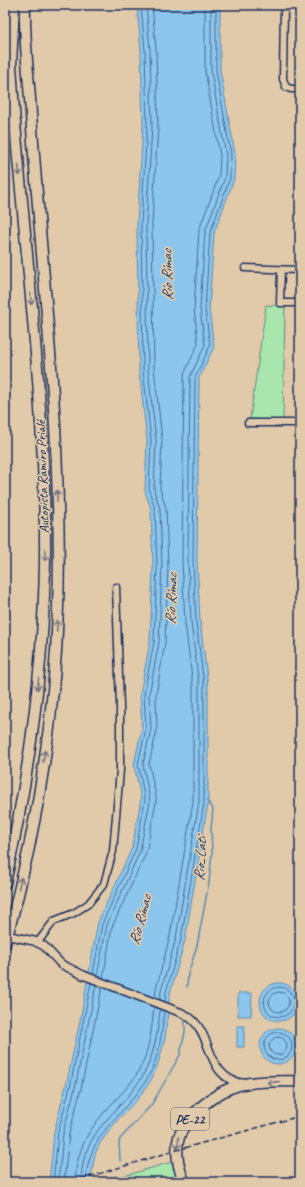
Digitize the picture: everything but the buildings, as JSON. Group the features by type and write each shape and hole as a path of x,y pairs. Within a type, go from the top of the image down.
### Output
{"highway":[{"name":"Autopista Ramiro Prialé","path":"5,883 16,832 35,714 40,664 45,559 41,423 14,111 12,65 14,5"},
{"name":"Autopista Ramiro Prialé","path":"6,938 28,851 46,747 54,672 58,608 59,533 55,426 24,24 25,5"},
{"name":"PE-22","path":"185,1182 181,1172 177,1150 179,1138 183,1128 214,1096 233,1087 246,1084 300,1082"}],"street":[{"path":"284,5 283,78 286,87 291,89 300,89"},
{"path":"245,268 300,270"},
{"path":"281,270 280,303 300,303"},
{"path":"248,423 300,423"},
{"path":"38,942 54,921 74,913 88,904 104,884 113,851 120,770 120,706 116,587"},
{"path":"6,938 30,939 38,942 44,946 58,961 83,975 178,1011 190,1017 200,1028 214,1063 220,1071 231,1080 246,1084"}],"green space":[{"path":"266,305 285,306 283,420 250,419"},
{"path":"168,1163 176,1163 181,1182 101,1182 108,1177 124,1176"}],"water":[{"name":"Río Rímac","path":"137,5 220,5 220,70 235,154 234,179 214,233 209,309 214,347 199,378 197,561 200,621 208,685 208,803 185,940 170,993 165,1039 157,1067 151,1080 137,1100 119,1118 100,1143 95,1154 90,1182 49,1182 54,1132 66,1086 81,1016 98,922 132,848 141,799 134,764 142,728 140,694 150,642 153,566 151,509 145,491 147,440 139,370 137,224 143,126 141,50"},
{"path":"279,983 292,989 298,1002 292,1015 279,1021 266,1015 260,1002 266,989"},
{"path":"238,993 252,993 251,1016 238,1016"},
{"path":"237,1026 244,1026 244,1047 237,1047"},
{"path":"282,1028 291,1033 295,1039 295,1053 291,1059 282,1064 274,1064 265,1059 261,1053 260,1042 265,1033 271,1029"}],"waterway":[{"path":"78,5 79,9"},
{"name":"Rio_Lati","path":"187,987 188,974 197,946 209,882 212,853 211,829 213,809 207,801"},
{"name":"Rio_Lati","path":"120,1161 120,1139 152,1104 180,1055 185,1032 185,1017"}],"railway":[{"path":"72,1182 177,1150 300,1116"}]}
